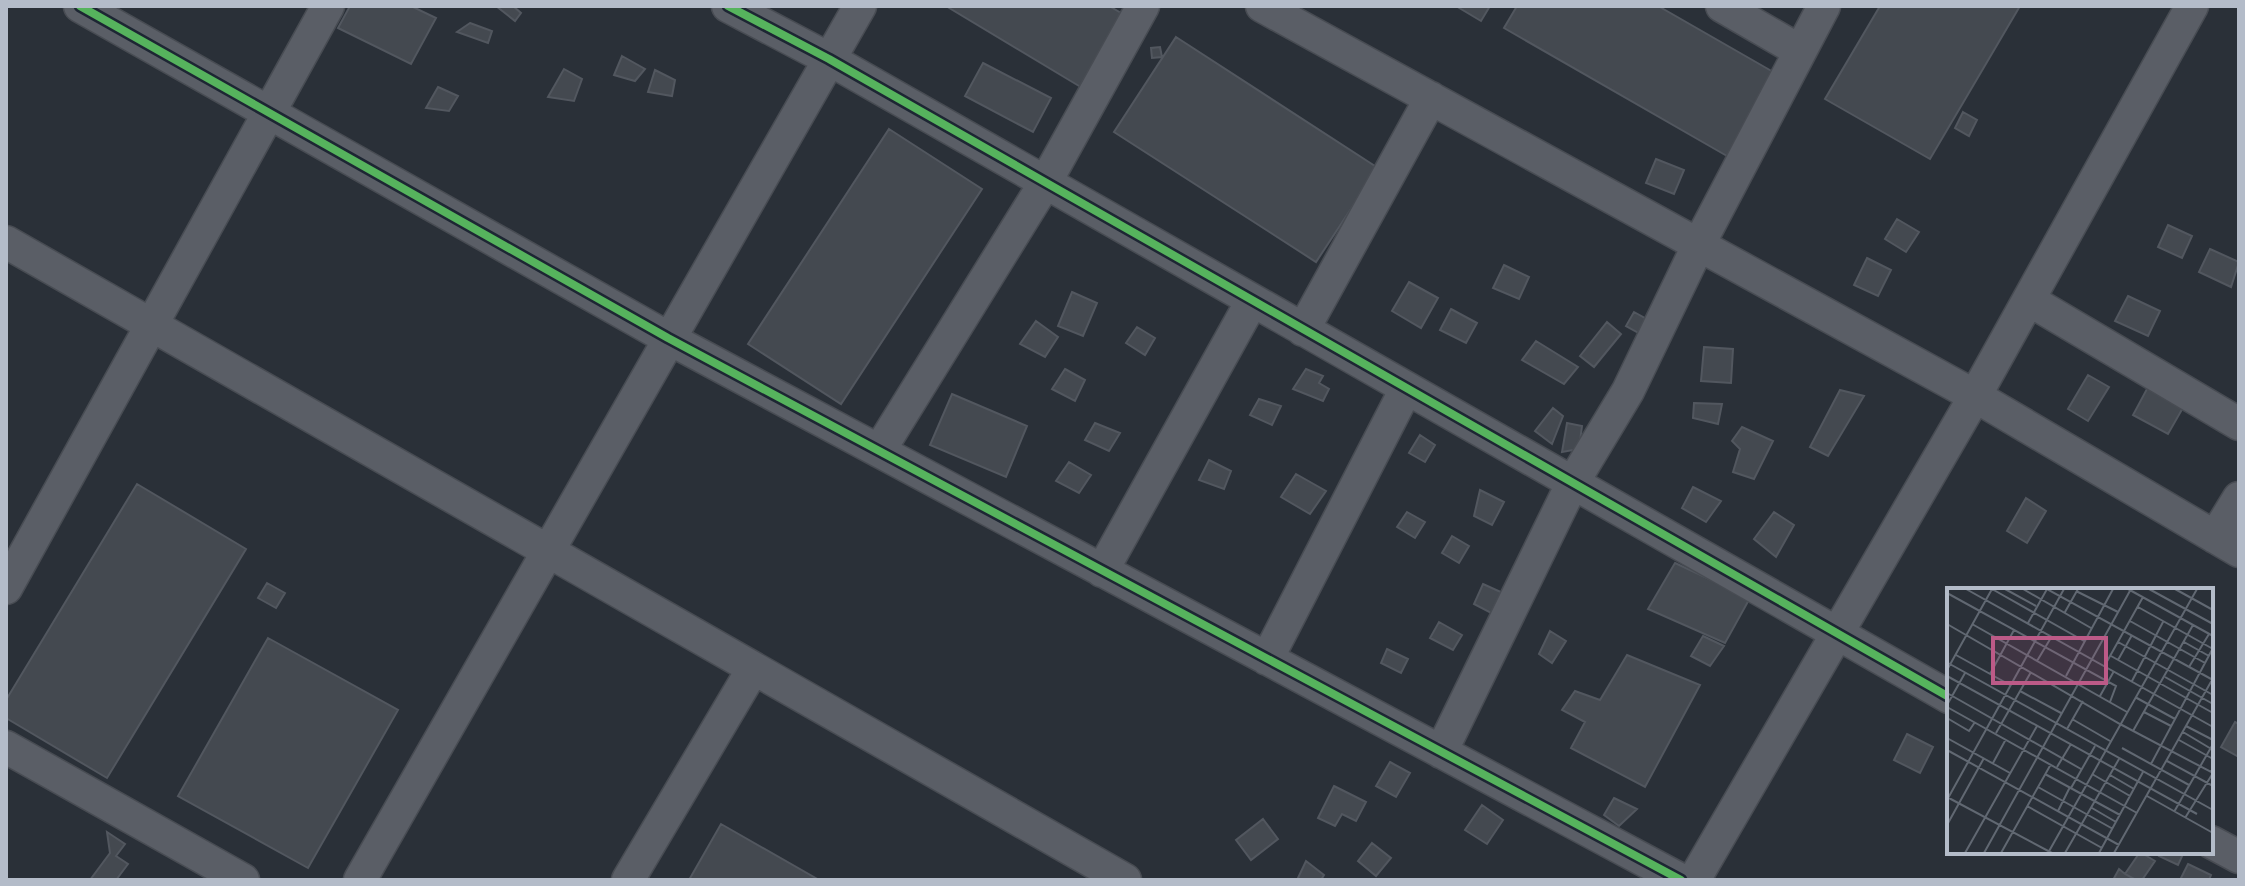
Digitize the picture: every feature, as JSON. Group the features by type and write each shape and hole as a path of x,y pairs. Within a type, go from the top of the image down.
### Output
{"street":[{"path":"80,6 668,338 1681,880"},
{"path":"6,588 328,6"},
{"path":"728,6 829,59 1947,696"},
{"path":"360,880 545,551 860,6"},
{"path":"879,451 1045,183 1143,6"},
{"path":"1262,6 1975,396 2227,544 2239,498"},
{"path":"1722,6 1800,51"},
{"path":"1441,752 1572,484 1628,391 1699,244 1824,6"},
{"path":"1694,880 1975,396 2192,6"},
{"path":"1303,330 1431,98"},
{"path":"6,242 1125,880"},
{"path":"2029,300 2239,424"},
{"path":"1102,571 1252,301"},
{"path":"1267,659 1406,389"},
{"path":"628,880 753,669"},
{"path":"6,747 243,880"},
{"path":"2213,843 2239,857"}],"building":[{"path":"350,6 411,6 436,18 411,64 338,28"},
{"path":"496,6 513,6 521,13 515,21"},
{"path":"946,6 1109,6 1128,17 1084,89"},
{"path":"1456,6 1490,6 1481,21"},
{"path":"1517,6 1658,6 1775,73 1727,156 1504,28"},
{"path":"1880,6 2020,6 1930,159 1825,99"},
{"path":"470,23 492,31 488,43 457,32"},
{"path":"1176,37 1378,168 1316,262 1114,132"},
{"path":"1160,47 1162,57 1152,58 1151,48"},
{"path":"622,56 645,69 635,81 614,75"},
{"path":"983,63 1051,98 1033,132 965,96"},
{"path":"564,69 582,79 574,101 548,97"},
{"path":"655,70 675,80 672,96 648,92"},
{"path":"438,87 458,96 449,111 426,108"},
{"path":"1963,112 1977,120 1969,136 1955,128"},
{"path":"889,129 982,189 841,404 748,344"},
{"path":"1656,159 1684,170 1674,194 1646,183"},
{"path":"1897,219 1919,232 1906,252 1885,239"},
{"path":"2168,225 2192,236 2182,258 2158,247"},
{"path":"2210,249 2239,262 2231,287 2199,272"},
{"path":"1867,258 1891,270 1878,296 1854,285"},
{"path":"1504,265 1529,277 1519,299 1493,288"},
{"path":"1409,282 1438,298 1421,328 1392,311"},
{"path":"1072,292 1097,303 1083,336 1058,326"},
{"path":"2128,296 2160,311 2148,336 2115,321"},
{"path":"1451,309 1477,323 1466,343 1440,330"},
{"path":"1634,312 1652,322 1644,336 1626,326"},
{"path":"1036,321 1058,337 1045,357 1020,344"},
{"path":"1607,322 1621,334 1594,367 1580,356"},
{"path":"1137,327 1155,338 1145,355 1126,343"},
{"path":"1536,341 1578,367 1564,384 1522,360"},
{"path":"1704,347 1733,349 1731,383 1701,381"},
{"path":"1065,369 1085,380 1075,401 1052,389"},
{"path":"1306,369 1323,376 1319,383 1329,389 1323,401 1293,389"},
{"path":"2088,375 2109,387 2088,421 2068,409"},
{"path":"2148,387 2184,406 2168,434 2133,415"},
{"path":"1840,390 1864,396 1828,456 1810,447"},
{"path":"952,394 1027,426 1006,477 930,445"},
{"path":"1259,399 1281,406 1272,425 1250,415"},
{"path":"1694,403 1722,404 1718,424 1693,418"},
{"path":"1553,408 1563,416 1552,444 1535,431"},
{"path":"1095,423 1120,433 1109,451 1085,440"},
{"path":"1567,423 1582,426 1579,449 1562,452"},
{"path":"1742,427 1773,441 1754,479 1733,472 1740,449 1732,441"},
{"path":"1420,435 1435,445 1425,462 1409,453"},
{"path":"1209,460 1231,471 1224,489 1199,480"},
{"path":"1069,462 1091,475 1079,493 1056,481"},
{"path":"1296,474 1326,491 1310,514 1281,497"},
{"path":"137,484 246,549 107,778 6,718 6,700"},
{"path":"1693,487 1721,501 1706,522 1682,508"},
{"path":"1480,490 1504,502 1492,525 1474,516"},
{"path":"2026,498 2046,511 2027,543 2007,531"},
{"path":"1407,512 1425,522 1415,538 1397,527"},
{"path":"1774,512 1794,525 1776,557 1754,539"},
{"path":"1452,536 1469,546 1459,563 1442,553"},
{"path":"1675,563 1750,598 1725,643 1648,609"},
{"path":"267,583 285,593 276,608 258,598"},
{"path":"1483,584 1503,593 1493,614 1474,604"},
{"path":"1439,622 1462,635 1453,650 1430,638"},
{"path":"1550,631 1566,641 1552,663 1539,654"},
{"path":"1703,636 1724,646 1710,666 1691,656"},
{"path":"268,638 398,710 308,868 178,796"},
{"path":"1387,649 1408,659 1401,673 1381,663"},
{"path":"1627,655 1700,685 1645,787 1571,748 1585,722 1562,710 1575,691 1600,700"},
{"path":"2235,722 2239,724 2239,757 2221,747"},
{"path":"1907,734 1933,747 1920,773 1894,760"},
{"path":"1390,762 1410,773 1396,797 1376,786"},
{"path":"1334,786 1366,802 1356,821 1342,814 1335,826 1318,818"},
{"path":"1614,798 1637,809 1619,826 1604,815"},
{"path":"1482,805 1503,820 1487,844 1465,830"},
{"path":"1263,819 1278,839 1251,860 1236,840"},
{"path":"721,824 819,880 689,880"},
{"path":"107,832 125,844 116,856 128,864 116,880 90,880 110,853"},
{"path":"1372,843 1391,858 1376,876 1358,861"},
{"path":"2139,854 2155,861 2142,880 2125,874"},
{"path":"2160,854 2183,854 2178,865"},
{"path":"1306,861 1324,875 1321,880 1297,880"},
{"path":"2188,864 2211,875 2209,880 2180,880"},
{"path":"2119,869 2125,874 2136,880 2113,880"}],"cycle path":[{"path":"80,6 668,338 1681,880"},
{"path":"728,6 829,59 1947,696"}]}
